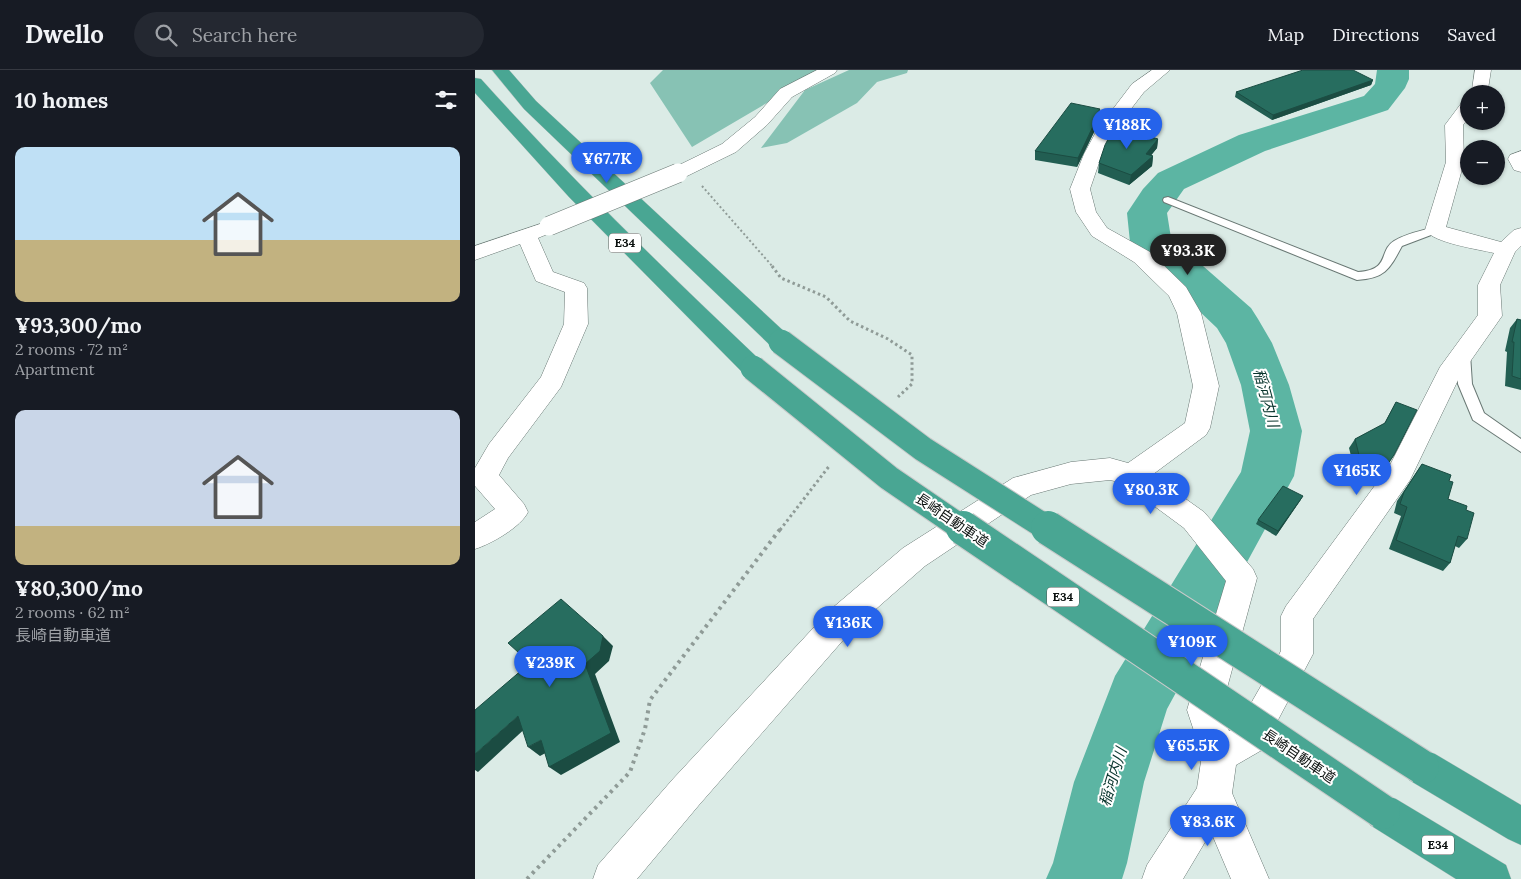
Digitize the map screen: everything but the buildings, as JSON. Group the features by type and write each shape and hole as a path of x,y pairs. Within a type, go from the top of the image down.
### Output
{"highway":[{"name":"E34","path":"500,70 530,104 781,342 923,449 1422,766 1521,826"},
{"name":"長崎自動車道","path":"475,83 639,258 753,368 889,478 1161,664 1383,812 1492,879"}],"street":[{"path":"475,253 527,236 682,171 729,148 761,121 786,93 829,70"},
{"path":"1132,475 1197,428 1206,386 1189,313 1178,292 1141,257 1099,232 1086,212 1080,189 1093,154 1106,130 1137,88 1162,70"},
{"path":"1481,85 1483,70"},
{"path":"1220,755 1250,738 1297,654 1297,616 1400,472 1449,373 1490,316 1489,285 1514,242 1450,236 1435,230 1455,162 1454,125 1460,117"},
{"path":"1521,157 1517,159 1521,166"},
{"path":"475,537 514,512 484,477 498,451 552,382 576,324 576,288 544,276 527,236"},
{"path":"612,879 686,792 841,620 915,557 1023,486 1071,473 1110,469 1132,475 1195,520 1242,578 1204,710 1220,755 1215,794 1161,879"},
{"path":"1215,794 1250,879"}],"lane":[{"path":"1168,200 1357,276 1375,275 1383,269 1397,244 1435,230"},
{"path":"1463,354 1465,384 1478,416 1521,446"}],"path":[{"path":"682,171 764,255 781,278 826,297 850,321 888,340 912,355 912,384 897,398"},
{"path":"527,879 630,772 645,729 650,700 834,460"}],"green space":[{"path":"663,70 823,70 692,147 650,83"},
{"path":"849,70 908,70 907,73 877,82 857,103 787,143 761,148 805,90"}],"waterway":[{"name":"稲河内川","path":"1084,879 1090,863 1109,782 1138,698 1267,476 1276,431 1265,385 1249,343 1235,319 1151,242 1147,213 1157,197 1171,181 1252,143 1376,103 1389,88 1393,70"}]}
